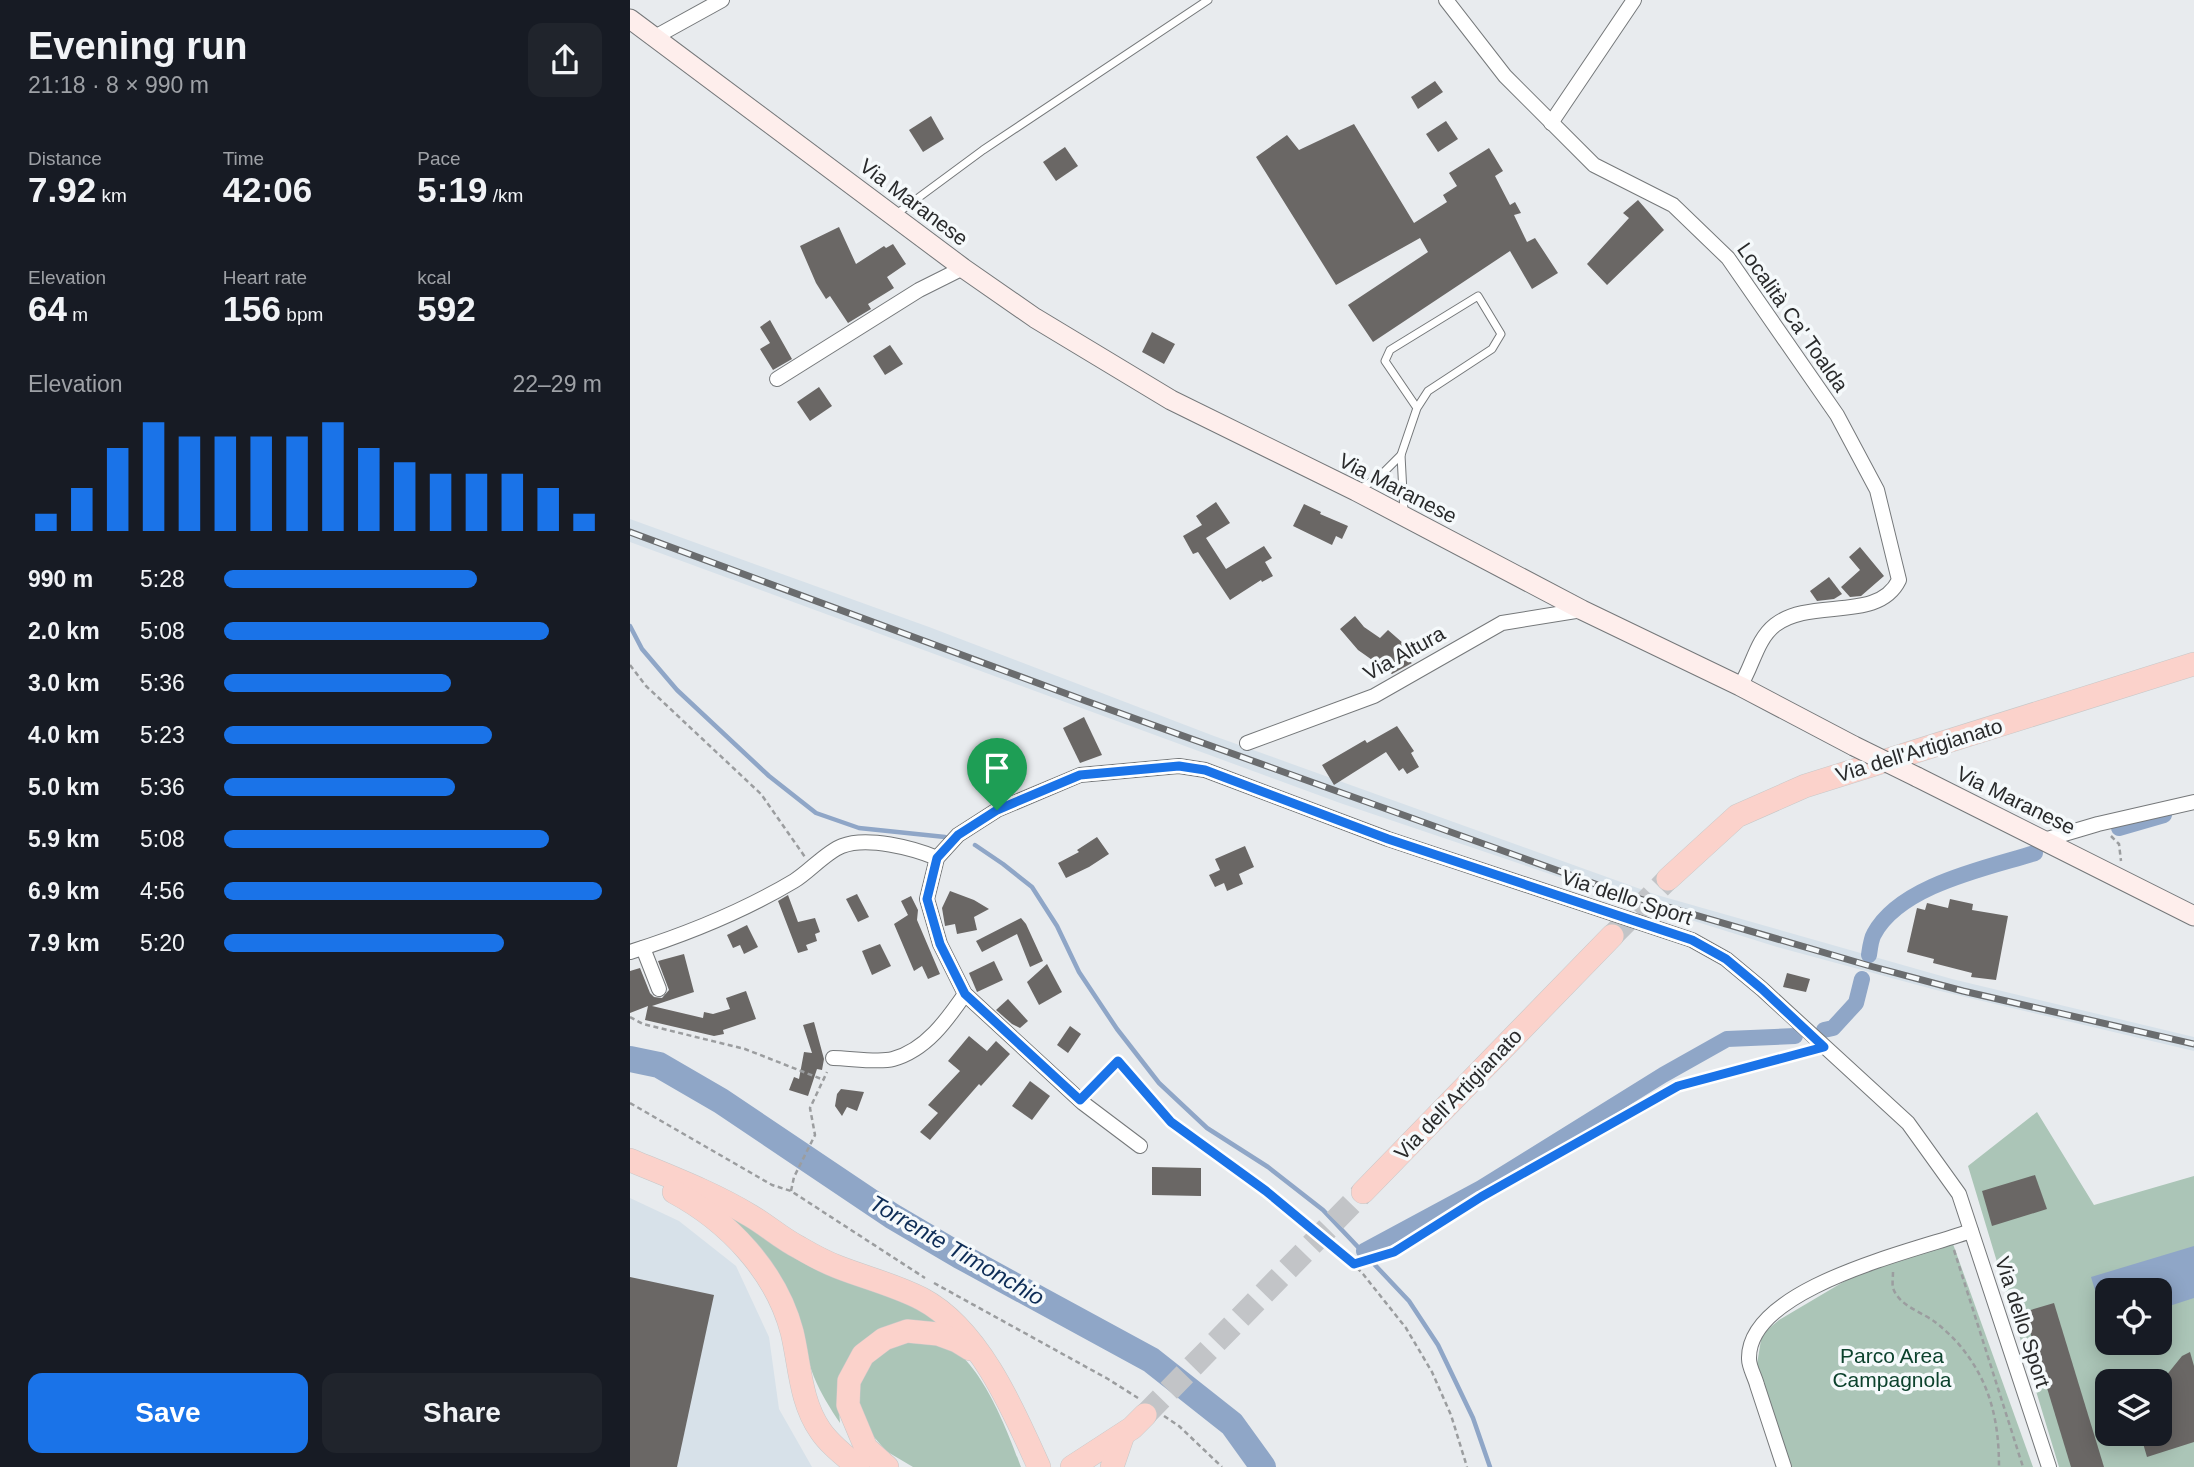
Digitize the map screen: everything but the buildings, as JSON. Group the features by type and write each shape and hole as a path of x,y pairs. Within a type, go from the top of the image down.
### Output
{"highway":[{"name":"Via dell'Artigianato","path":"1668,879 1737,816 1805,786 2194,664"},
{"name":"Via dell'Artigianato","path":"1363,1192 1612,936"},
{"path":"630,1160 739,1210 795,1246 836,1266 925,1301 952,1321 981,1357 1008,1400 1035,1458"},
{"path":"630,1171 691,1201 718,1221 745,1247 765,1273 791,1331 804,1393 820,1431 846,1467"},
{"path":"886,1467 866,1448 848,1405 849,1381 863,1354 884,1339 907,1331 947,1337 981,1357"},
{"path":"797,1364 825,1416 841,1435 857,1451 886,1467"},
{"path":"1072,1467 1139,1419"},
{"path":"1091,1467 1139,1419"},
{"path":"1112,1467 1139,1419"},
{"path":"820,1431 858,1467"}],"main road":[{"name":"Via Maranese","path":"630,19 963,268 1035,318 1171,400 1356,491 1582,610 1740,686 2194,916"}],"street":[{"path":"655,37 722,0"},
{"name":"Località Ca' Toalda","path":"1446,0 1505,76 1594,165 1673,205 1728,258 1837,415 1877,490 1899,580 1894,590 1875,604 1818,610 1792,616 1776,624 1763,638 1740,686"},
{"path":"1551,123 1634,0"},
{"path":"776,379 919,290 963,268"},
{"name":"Via Altura","path":"1247,743 1374,695 1502,622 1582,610"},
{"name":"Via dello Sport","path":"942,853 958,835 997,810 1080,775 1179,766 1205,770 1388,839 1692,940 1726,959 1762,989 1908,1123 1959,1194 2049,1467"},
{"path":"2044,840 2098,824 2194,802"},
{"path":"659,989 636,950 690,932 775,892 841,846 893,845 942,853 927,899 940,944 965,994 1080,1100 1140,1146"},
{"path":"833,1058 892,1060 924,1043 946,1021 965,994"},
{"path":"1784,1467 1749,1359 1756,1330 1778,1310 1819,1283 1892,1255 1971,1231"}],"lane":[{"path":"894,215 983,150 1208,0"},
{"path":"1404,516 1401,455 1418,408 1428,391 1492,349 1501,334 1478,296 1390,350 1385,361 1418,408"},
{"path":"1356,491 1381,475 1401,455"}],"path":[{"path":"630,665 646,686 761,794 813,868"},
{"path":"2098,824 2119,844 2123,880"},
{"path":"630,1017 643,1024 745,1049 824,1080"},
{"path":"1354,1264 1394,1252 1481,1197 1678,1086 1824,1047"},
{"path":"791,1191 794,1177 815,1135 810,1108 833,1058"},
{"path":"1080,1100 1118,1061 1171,1122 1222,1157 1343,1253 1406,1328 1432,1372 1451,1416 1467,1467"},
{"path":"630,1103 772,1185 791,1191 925,1278 1108,1379 1139,1419 1179,1426 1222,1467"},
{"path":"1950,1238 2023,1467"},
{"path":"1892,1255 1894,1289 1903,1302 1936,1322 1956,1341 1978,1371 1992,1403 1999,1434 1999,1467"}],"shaded area":[{"path":"630,519 929,627 1214,736 1657,895 1952,979 2194,1037 2194,1051 1936,990 1777,947 1624,899 1340,803 630,542"},
{"path":"630,1198 679,1221 736,1266 769,1337 779,1409 812,1467 630,1467"}],"green space":[{"path":"2037,1112 2094,1205 2194,1176 2194,1467 2059,1467 1968,1166"},
{"path":"715,1205 901,1297 942,1323 900,1323 838,1398 840,1423 814,1377 797,1315 774,1268 754,1241"},
{"name":"Parco Area Campagnola","path":"1953,1244 2033,1467 1791,1467 1757,1364 1762,1334 1779,1320 1877,1262"},
{"path":"916,1339 943,1344 969,1364 991,1397 1021,1467 913,1467 886,1451 868,1430 859,1401 860,1378 873,1358 893,1343"}],"water":[{"path":"2194,1246 2194,1298 2172,1305 2172,1278 2095,1278 2095,1290 2091,1277"}],"waterway":[{"path":"630,626 642,649 677,690 769,776 816,813 859,828 945,837"},
{"path":"2119,828 2164,815"},
{"path":"975,845 1032,887 1057,926 1079,972 1117,1029 1159,1083 1207,1128 1268,1167 1323,1210 1409,1301 1438,1345 1473,1418 1490,1467"},
{"path":"1869,955 1874,934 1886,917 1903,903 1946,881 2035,853"},
{"path":"1824,1030 1833,1028 1856,1003 1862,979"},
{"path":"1364,1251 1481,1188 1663,1075 1727,1039 1795,1036"},
{"name":"Torrente Timonchio","path":"630,1059 659,1065 721,1101 892,1216 1151,1360 1232,1424 1263,1467"}],"tunnel":[{"path":"1612,936 1668,879"},
{"path":"1145,1415 1363,1192"}],"railway":[{"path":"630,532 1086,701 1623,894 1963,991 2194,1044"}],"route":[{"path":"1179,766 1205,770 1388,839 1692,940 1726,959 1824,1047 1678,1086 1481,1197 1394,1252 1354,1264 1266,1191 1171,1122 1118,1061 1080,1100 965,994 940,944 927,899 937,858 958,835 997,810 1080,775 1179,766"}]}
